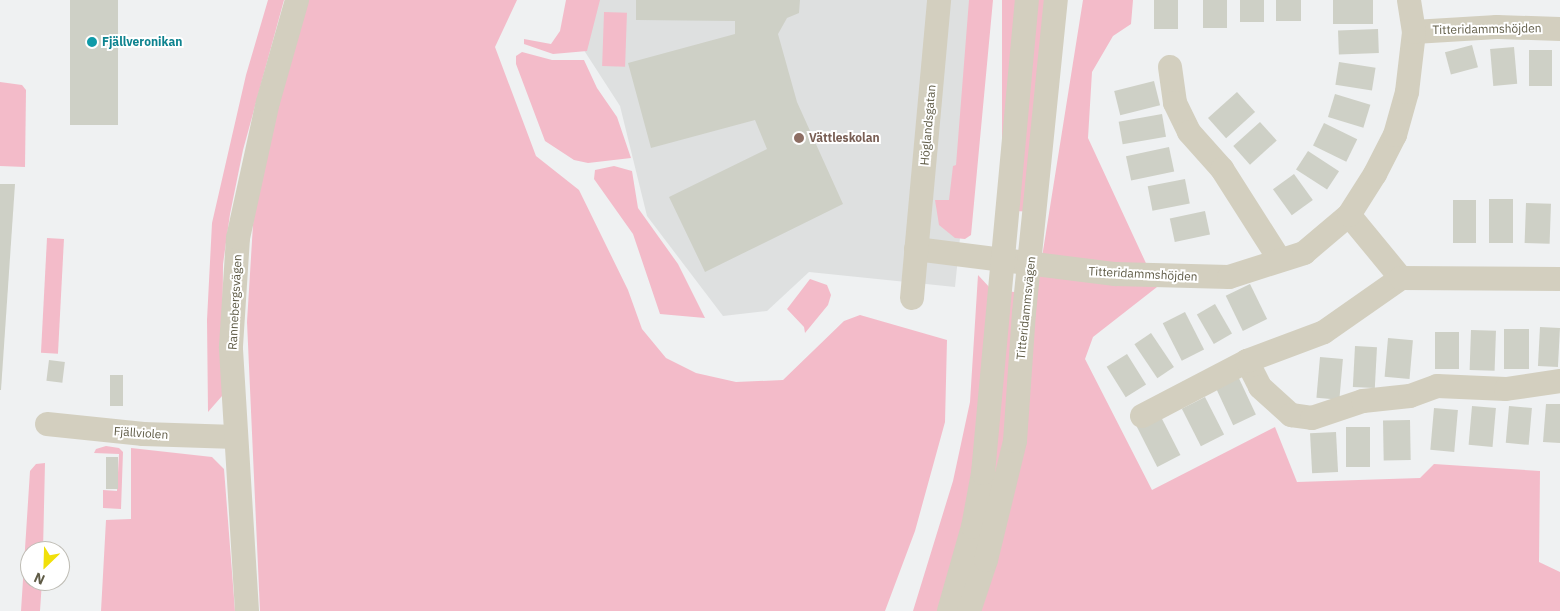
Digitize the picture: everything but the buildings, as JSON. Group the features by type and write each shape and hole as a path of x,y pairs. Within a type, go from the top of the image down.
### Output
{"street":[{"name":"Rannebergsvägen","path":"247,611 231,346 238,238 268,102 297,0"},
{"name":"Höglandsgatan","path":"912,298 939,0"},
{"name":"Titteridammsvägen","path":"949,611 973,527 983,473 1005,260 1027,0"},
{"name":"Titteridammsvägen","path":"969,611 986,560 1015,441 1030,263 1056,0"},
{"name":"Titteridammshöjden","path":"1005,260 1116,274 1229,277 1304,253 1348,215 1375,174 1395,134 1407,92 1414,32 1409,0"},
{"name":"Titteridammshöjden","path":"1414,32 1497,27 1560,29"},
{"path":"1170,67 1175,103 1189,132 1222,169 1280,260"},
{"path":"1348,215 1401,278"},
{"path":"916,249 1005,260"},
{"path":"1142,416 1247,361 1324,332 1401,278 1560,279"},
{"path":"1247,361 1260,387 1291,415 1312,418 1363,401 1410,396 1437,386 1506,389 1560,381"},
{"name":"Fjällviolen","path":"47,424 143,434 236,437"}],"shaded area":[{"path":"268,0 284,0 243,150 230,214 223,264 222,396 208,412 207,320 212,223 246,75"},
{"path":"305,0 517,0 495,47 536,156 579,190 628,290 642,329 666,358 696,373 736,382 783,380 844,321 860,315 947,340 945,422 915,531 885,611 260,611 247,322 257,160"},
{"path":"566,0 600,0 587,51 553,54 524,44 524,39 551,44 560,31"},
{"name":"Vättleskolan","path":"586,0 984,0 955,287 809,272 767,311 723,316 647,216 620,106 578,41"},
{"path":"969,0 993,0 971,235 965,239 955,238 939,225 935,200 949,200 953,166 956,165"},
{"path":"1002,0 1018,0 1018,207 1002,207"},
{"path":"1036,0 1050,0 1032,212 1015,211"},
{"path":"1083,0 1133,0 1131,24 1113,36 1092,72 1088,138 1157,287 1093,337 1085,359 1152,490 1275,427 1297,482 1420,478 1434,464 1540,471 1539,562 1560,572 1560,611 913,611 953,481 970,402 978,275 991,289 1036,295"},
{"path":"604,12 627,13 625,67 602,66"},
{"path":"522,52 552,60 584,60 597,88 617,117 631,158 588,163 574,160 545,141 516,64 516,56"},
{"path":"0,82 22,85 26,90 25,167 0,166"},
{"path":"614,166 632,171 638,208 678,264 705,318 660,314 633,234 594,179 595,170"},
{"path":"47,238 64,239 58,354 41,353"},
{"path":"810,279 827,285 831,295 828,305 805,333 804,327 787,309"},
{"path":"106,446 119,448 123,452 121,509 103,508 103,490 117,491 119,454 94,453 96,449"},
{"path":"131,448 212,457 224,469 235,611 101,611 106,520 131,519"},
{"path":"45,463 43,541 26,541 30,471 36,464"},
{"path":"22,591 41,591 40,611 21,611"}],"place":[{"name":"Fjällveronikan","path":"92,42"},
{"name":"Vättleskolan","path":"799,138"}]}
